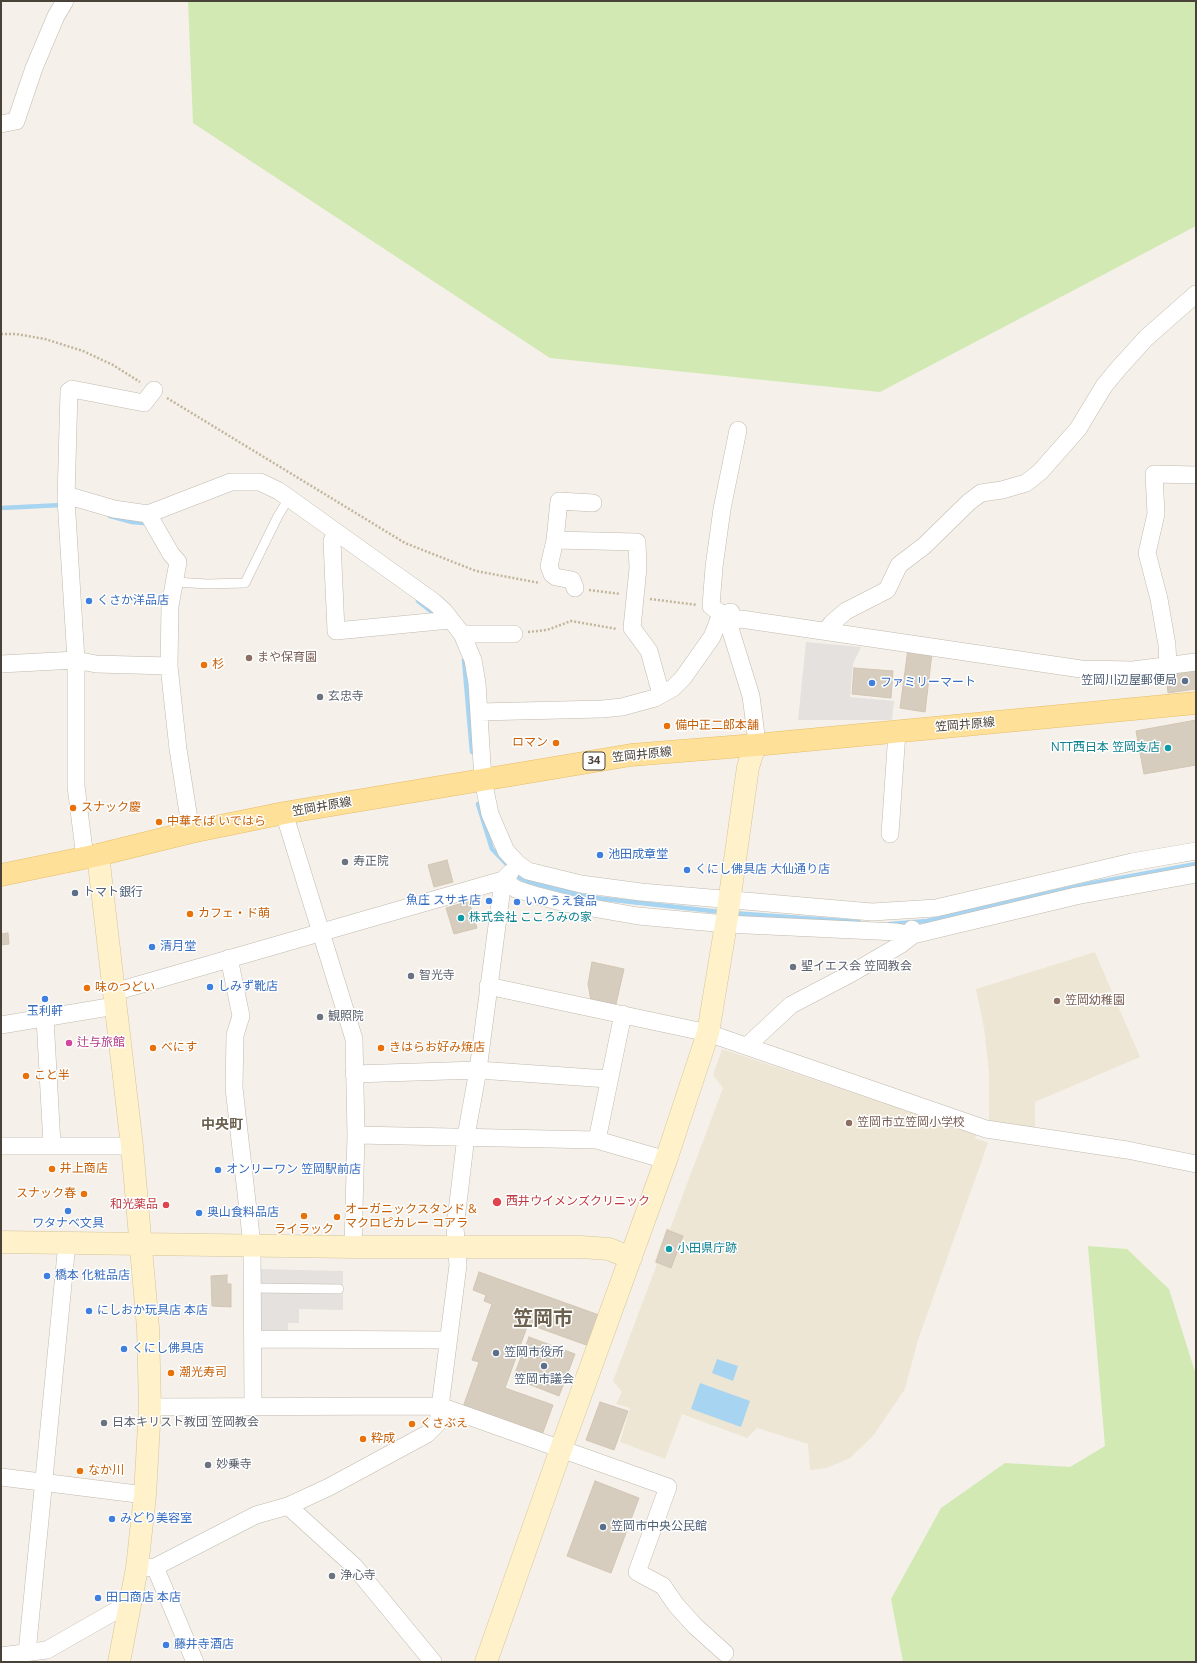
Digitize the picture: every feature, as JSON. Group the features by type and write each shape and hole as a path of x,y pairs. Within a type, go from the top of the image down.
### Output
{"main road":[{"name":"笠岡井原線","path":"1,875 91,856 191,832 284,813 631,754 755,745 1196,703"}],"street":[{"path":"1,124 16,121 47,36 65,1"},
{"path":"826,631 832,623 846,611 887,590 899,565 924,546 981,493 1002,490 1026,483 1040,472 1078,429 1104,386 1118,369 1146,338 1196,294"},
{"path":"119,1662 130,1606 146,1568 145,1495 150,1407 148,1328 132,1146 115,999 91,856 76,786 76,660 66,502 69,391 72,389 144,403 154,390"},
{"path":"738,430 722,509 714,567 711,606 727,619 826,631 1081,669 1132,670 1168,667 1196,662"},
{"path":"1168,667 1167,645 1159,599 1147,553 1156,514 1154,474 1196,475"},
{"path":"66,502 114,509 150,518 231,482 260,482 269,486 287,502 334,536 434,602 442,620 462,634 472,660 479,712 483,780 490,814 506,851 511,872 488,986 478,1070 466,1136 455,1228 458,1265 438,1424 428,1434 329,1487 288,1506 256,1515 146,1568"},
{"path":"575,588 572,580 556,577 552,574 549,566 555,540 558,500 593,503"},
{"path":"150,518 171,554 178,562 170,606 170,666 178,749 191,832"},
{"path":"334,536 336,630 442,620"},
{"path":"555,540 637,542 638,568 632,628 649,651 661,694"},
{"path":"479,712 602,709 642,703 673,688 683,678 712,637 727,619"},
{"path":"486,1662 561,1449 666,1160 708,1033 728,912 748,767 755,745 756,735 751,696 727,619"},
{"path":"462,634 514,634"},
{"path":"1,664 76,660 96,664 170,666"},
{"path":"890,834 897,732"},
{"path":"284,813 354,1039 356,1135 353,1247"},
{"path":"1074,886 1132,862 1196,851"},
{"path":"1,1025 45,1018 115,999 229,958 320,932 511,872 528,871 579,894 640,903 728,912 821,919 897,932 936,908 997,905"},
{"path":"579,894 640,903 728,912 821,919 872,912 912,923 997,905 1074,886 1196,874"},
{"path":"748,1046 791,1005 852,973 912,923"},
{"path":"229,958 241,1016 235,1035 234,1088 252,1245 254,1339 253,1405"},
{"path":"488,986 708,1033 986,1129 1127,1150 1196,1164"},
{"path":"596,1140 623,1014"},
{"path":"45,1018 52,1145"},
{"path":"354,1074 478,1070 608,1079"},
{"path":"356,1135 466,1136 596,1140 666,1160"},
{"path":"1,1146 132,1146"},
{"path":"1,1242 353,1247 581,1247 609,1250 631,1258"},
{"path":"27,1653 67,1243"},
{"path":"254,1339 448,1340"},
{"path":"150,1407 253,1405 440,1406 668,1487 636,1572 663,1586 676,1605 695,1626 725,1653"},
{"path":"1,1477 145,1495"},
{"path":"288,1506 354,1566 433,1662"},
{"path":"146,1568 194,1662"},
{"path":"1,1656 47,1650 116,1610 130,1606"}],"lane":[{"path":"175,582 207,584 246,583 287,502"},
{"path":"253,1288 339,1289"}],"path":[{"path":"514,634 547,630 570,621 610,628 632,628"}],"shaded area":[{"path":"806,642 861,647 853,664 850,697 894,701 892,720 798,720"},
{"path":"1095,952 1140,1057 1035,1102 1035,1129 989,1123 989,1072 984,1028 976,989"},
{"path":"722,1049 977,1134 975,1138 988,1143 918,1340 905,1389 873,1436 850,1458 827,1468 810,1470 808,1444 757,1428 747,1438 682,1414 665,1459 620,1442 630,1408 616,1404 622,1392 613,1381 657,1264 654,1263 667,1228 670,1229 723,1088 713,1075"},
{"path":"260,1269 343,1271 343,1310 299,1309 299,1323 288,1323 288,1335 260,1330"}],"green space":[{"path":"188,1 1196,1 1196,226 880,392 550,358 193,123"},
{"path":"1088,1246 1127,1249 1169,1289 1196,1375 1196,1662 903,1662 891,1599 941,1508 1005,1463 1070,1467 1105,1446"}],"water":[{"path":"717,1359 738,1366 733,1381 712,1373"},
{"path":"700,1383 750,1401 741,1427 691,1409"}],"building":[{"path":"908,649 932,653 925,712 900,708"},
{"path":"854,668 893,671 891,698 852,694"},
{"path":"1196,669 1196,689 1168,693 1166,674"},
{"name":"NTT西日本 笠岡支店","path":"1196,720 1196,765 1144,774 1136,731"},
{"path":"447,860 453,882 434,887 428,865"},
{"name":"株式会社 こころみの家","path":"469,901 477,928 454,934 446,908"},
{"path":"8,933 9,944 1,945 1,934"},
{"path":"592,962 624,969 616,1004 591,1001 588,984"},
{"name":"小田県庁跡","path":"667,1230 683,1236 671,1268 656,1262"},
{"name":"笠岡市役所","path":"479,1272 599,1315 589,1346 528,1324 505,1388 553,1405 542,1435 463,1407 479,1362 472,1360 492,1304 484,1301 486,1295 473,1290"},
{"path":"227,1275 227,1284 231,1284 231,1307 212,1306 211,1276"},
{"name":"笠岡市議会","path":"529,1337 575,1354 559,1396 513,1378"},
{"path":"600,1402 628,1411 614,1450 586,1440"},
{"name":"笠岡市中央公民館","path":"595,1481 639,1498 611,1573 567,1556"}],"waterway":[{"path":"1,508 62,505"},
{"path":"110,516 132,522 143,523 148,521"},
{"path":"418,601 437,616"},
{"path":"464,660 472,752"},
{"path":"478,804 492,849 520,878 529,882 587,897 721,912"},
{"path":"890,924 927,921 1088,884 1196,864"},
{"path":"732,913 859,922"}],"place":[{"name":"くさか洋品店","path":"89,601"},
{"name":"まや保育園","path":"249,658"},
{"name":"杉","path":"204,665"},
{"name":"笠岡川辺屋郵便局","path":"1185,681"},
{"name":"ファミリーマート","path":"872,683"},
{"name":"玄忠寺","path":"320,697"},
{"name":"備中正二郎本舗","path":"667,726"},
{"name":"ロマン","path":"556,743"},
{"name":"NTT西日本 笠岡支店","path":"1168,748"},
{"name":"スナック慶","path":"73,808"},
{"name":"中華そば いではら","path":"159,822"},
{"name":"池田成章堂","path":"600,855"},
{"name":"寿正院","path":"345,862"},
{"name":"くにし佛具店 大仙通り店","path":"687,870"},
{"name":"トマト銀行","path":"75,893"},
{"name":"魚庄 スサキ店","path":"489,901"},
{"name":"いのうえ食品","path":"517,902"},
{"name":"カフェ・ド萌","path":"190,914"},
{"name":"株式会社 こころみの家","path":"461,918"},
{"name":"清月堂","path":"152,947"},
{"name":"聖イエス会 笠岡教会","path":"793,967"},
{"name":"智光寺","path":"411,976"},
{"name":"しみず靴店","path":"210,987"},
{"name":"味のつどい","path":"87,988"},
{"name":"玉利軒","path":"45,999"},
{"name":"笠岡幼稚園","path":"1057,1001"},
{"name":"観照院","path":"320,1017"},
{"name":"辻与旅館","path":"69,1043"},
{"name":"べにす","path":"153,1048"},
{"name":"きはらお好み焼店","path":"381,1048"},
{"name":"こと半","path":"26,1076"},
{"name":"笠岡市立笠岡小学校","path":"849,1123"},
{"name":"井上商店","path":"52,1169"},
{"name":"オンリーワン 笠岡駅前店","path":"218,1170"},
{"name":"スナック春","path":"84,1194"},
{"name":"西井ウイメンズクリニック","path":"497,1202"},
{"name":"和光薬品","path":"166,1205"},
{"name":"ワタナベ文具","path":"68,1211"},
{"name":"奥山食料品店","path":"199,1213"},
{"name":"ライラック","path":"304,1216"},
{"name":"オーガニックスタンド & マクロピカレー コアラ","path":"337,1217"},
{"name":"小田県庁跡","path":"669,1249"},
{"name":"橋本 化粧品店","path":"47,1276"},
{"name":"にしおか玩具店 本店","path":"89,1311"},
{"name":"くにし佛具店","path":"124,1349"},
{"name":"笠岡市役所","path":"496,1353"},
{"name":"笠岡市議会","path":"544,1366"},
{"name":"潮光寿司","path":"171,1373"},
{"name":"日本キリスト教団 笠岡教会","path":"104,1423"},
{"name":"くさぶえ","path":"412,1424"},
{"name":"粋成","path":"363,1439"},
{"name":"妙乗寺","path":"208,1465"},
{"name":"なか川","path":"80,1471"},
{"name":"みどり美容室","path":"112,1519"},
{"name":"笠岡市中央公民館","path":"603,1527"},
{"name":"浄心寺","path":"332,1576"},
{"name":"田口商店 本店","path":"98,1598"},
{"name":"藤井寺酒店","path":"166,1645"}],"district":[{"name":"中央町","path":"222,1125"},
{"name":"笠岡市","path":"543,1319"}]}
